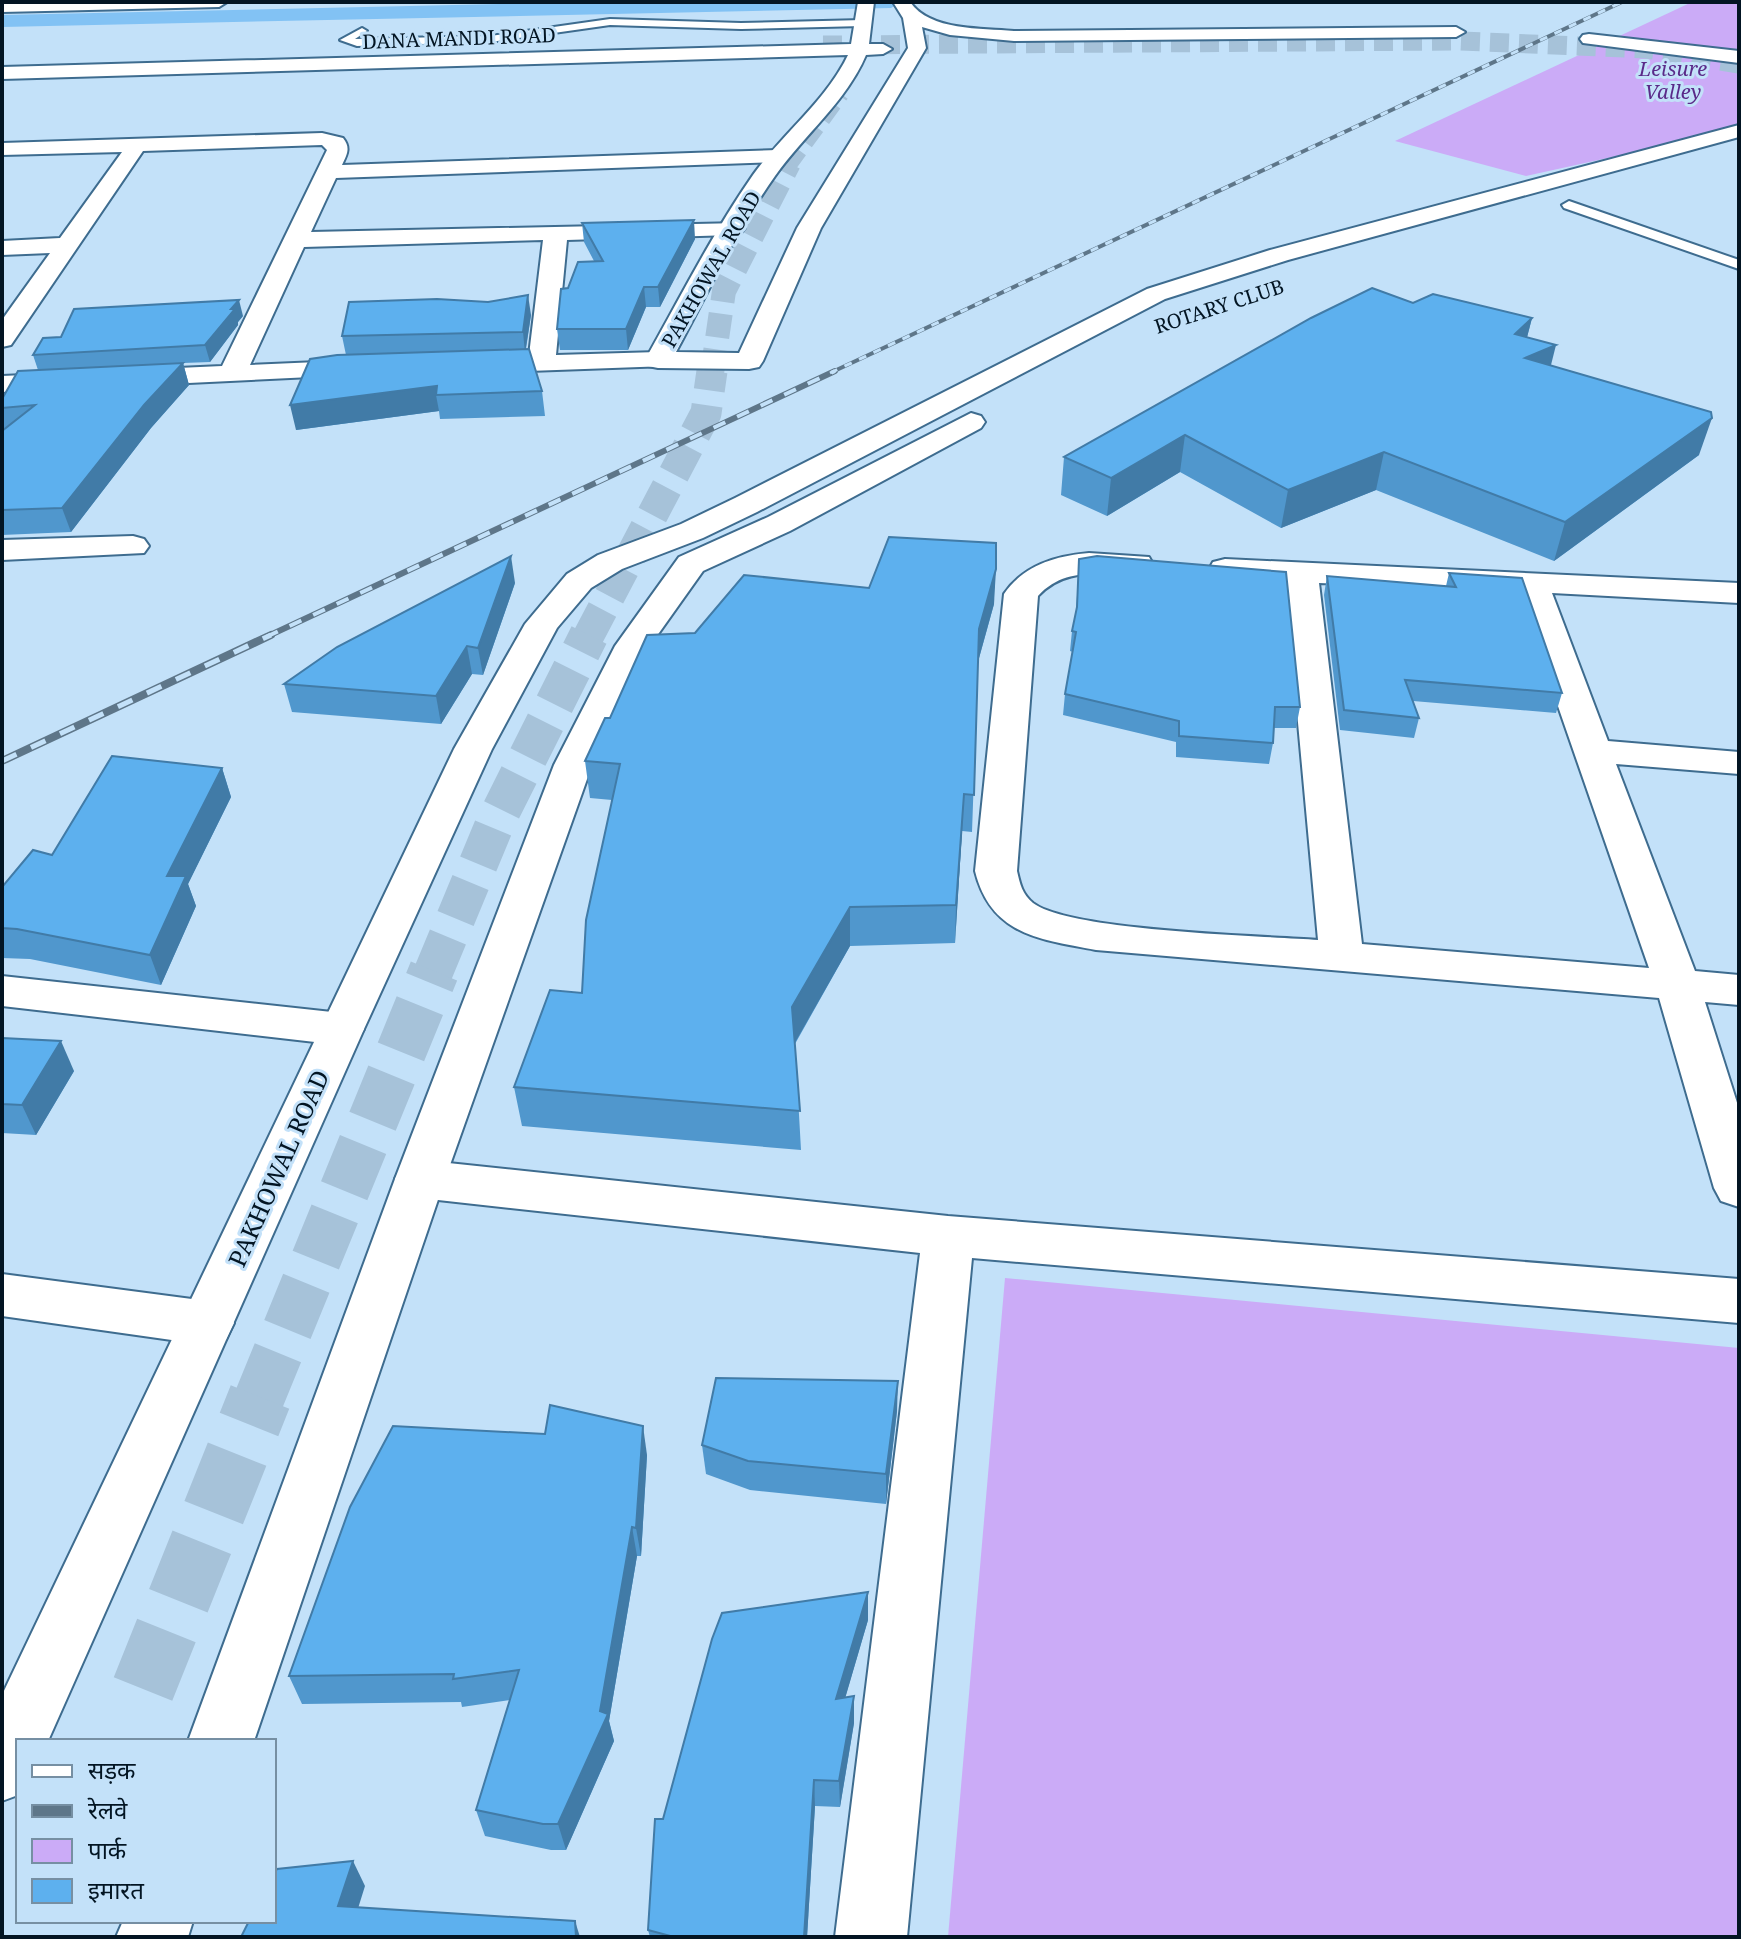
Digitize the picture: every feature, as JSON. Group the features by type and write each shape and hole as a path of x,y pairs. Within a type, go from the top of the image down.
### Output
{"main road":[{"path":"2,5 73,2"},
{"path":"2,5 219,2"},
{"path":"906,10 950,30 1014,36 1456,32"},
{"path":"906,10 917,44"},
{"path":"2,63 182,62 755,41 863,25 917,44"},
{"name":"DANA MANDI ROAD","path":"2,73 182,62 718,53 863,25 882,49 917,44"},
{"name":"PAKHOWAL ROAD","path":"863,25 857,59 847,80 778,156 658,360 749,361 809,228 892,96 917,44"},
{"path":"1589,39 1739,57"},
{"path":"718,53 811,63 847,80 882,49"},
{"path":"182,62 256,62"},
{"name":"PAKHOWAL ROAD","path":"2,1768 341,1029 500,698 542,624 579,581 610,562 692,531 746,505 1156,294 1279,255 1739,131"},
{"path":"2,149 322,139 336,142 339,146 233,372"},
{"path":"1164,320 1164,303 1186,293 1739,141"},
{"path":"5,331 137,145"},
{"path":"327,172 778,156"},
{"path":"1540,213 1612,193"},
{"path":"295,240 733,228"},
{"path":"542,363 556,233"},
{"path":"2,248 67,245"},
{"path":"449,366 658,360"},
{"path":"2,384 233,372 388,368"},
{"path":"222,1739 420,1179 573,765 632,646 691,564 779,524 990,412"},
{"path":"746,505 779,524"},
{"path":"2,550 133,546"},
{"path":"1739,593 1099,562 1069,564 1045,571 1021,594 996,871 999,890 1012,909 1032,921 1072,931 1342,959 1739,990"},
{"path":"1301,573 1342,959"},
{"path":"1531,582 1678,986 1739,1188"},
{"path":"1593,751 1739,763"},
{"path":"2,991 341,1029"},
{"path":"420,1179 948,1236 1739,1301"},
{"path":"871,1937 948,1236"},
{"path":"2,1295 207,1323"}],"lane":[{"path":"362,31 345,40 357,43 490,39 610,22 741,26 863,25"},
{"path":"1569,205 1739,265"}],"green space":[{"name":"Leisure Valley","path":"1692,2 1739,2 1739,129 1526,176 1395,141"},
{"path":"1005,1278 1739,1348 1739,1937 948,1937"}],"building":[{"path":"694,220 658,287 644,287 626,329 557,329 561,289 568,288 578,262 603,261 582,223"},
{"path":"1372,288 1413,303 1433,294 1532,318 1515,334 1556,345 1525,358 1711,412 1712,418 1565,522 1384,452 1288,490 1185,435 1111,478 1064,457 1311,318"},
{"path":"528,295 523,332 342,336 349,302 437,299 488,302"},
{"path":"239,300 205,345 33,355 43,338 61,337 74,309"},
{"path":"529,349 542,391 436,395 437,386 290,405 310,359 337,355"},
{"path":"183,363 144,405 62,508 2,510 2,431 35,405 2,408 2,399 18,371"},
{"path":"889,537 996,543 996,569 979,629 974,795 964,794 956,905 850,907 792,1007 800,1111 514,1087 550,990 582,993 586,920 620,764 585,761 605,718 610,718 647,635 695,633 744,575 869,588"},
{"path":"511,556 478,648 467,646 436,696 284,684 337,647"},
{"path":"1097,556 1286,572 1300,707 1275,707 1273,743 1179,736 1179,721 1065,694 1076,632 1072,631 1077,607 1079,559"},
{"path":"1449,573 1522,578 1562,693 1405,680 1419,718 1344,710 1327,576 1456,587"},
{"path":"112,756 222,768 167,876 186,876 150,955 2,928 2,887 33,850 52,855"},
{"path":"2,1038 61,1041 22,1105 2,1104"},
{"path":"716,1378 898,1381 886,1474 748,1461 702,1445"},
{"path":"550,1405 643,1426 636,1528 632,1527 600,1711 608,1714 558,1824 543,1824 476,1810 519,1670 453,1679 454,1674 289,1676 350,1507 393,1426 545,1434"},
{"path":"868,1592 836,1699 854,1696 839,1781 814,1780 804,1937 674,1937 648,1930 655,1819 663,1819 712,1639 722,1613"},
{"path":"353,1861 338,1906 575,1921 576,1937 241,1937 248,1923 276,1923 277,1869"}],"waterway":[{"path":"2,21 891,2"}],"tunnel":[{"path":"823,45 1460,41 1646,49 1739,64"},
{"path":"787,165 840,93"},
{"path":"712,373 724,291 789,163"},
{"path":"588,637 706,413 712,371"},
{"path":"433,973 496,821 588,637"},
{"path":"259,1399 434,971"},
{"path":"143,1689 260,1397"}],"railway":[{"path":"830,373 1622,2"},
{"path":"266,637 835,371"},
{"path":"2,761 271,635"}]}
